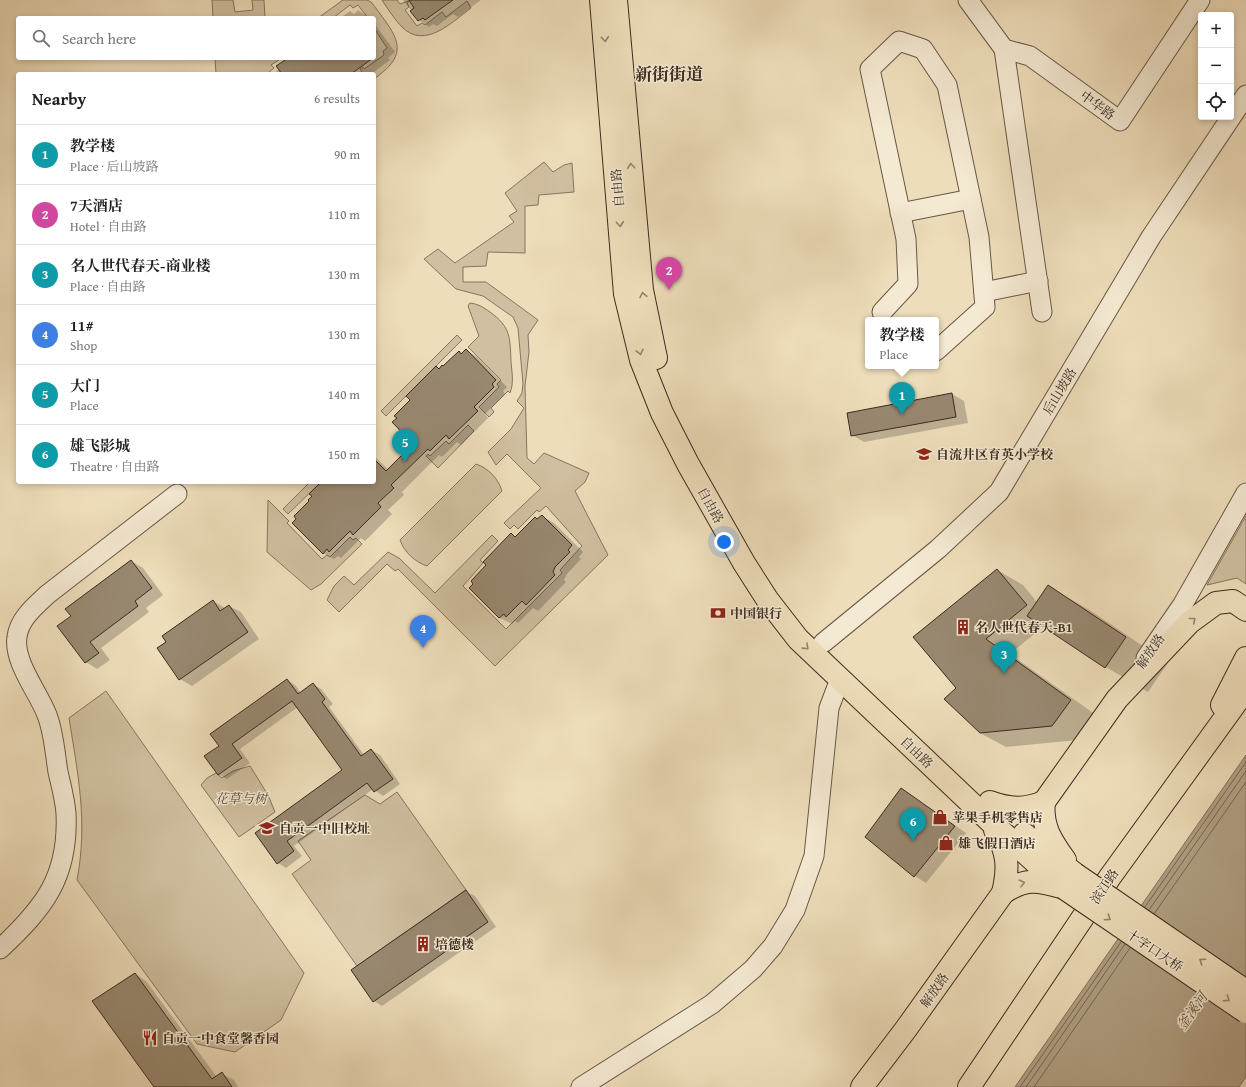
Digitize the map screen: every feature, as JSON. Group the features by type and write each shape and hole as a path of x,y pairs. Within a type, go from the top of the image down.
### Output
{"main road":[{"name":"自由路","path":"601,0 625,294 642,360 665,419 688,464 744,563 767,599 798,639 840,679 1070,881"},
{"name":"自由路","path":"616,0 642,290 655,356 674,407 755,555 779,592 808,629 991,813"},
{"path":"1117,699 1190,622 1216,603 1233,601 1246,610"},
{"path":"1208,741 1224,698 1246,658"},
{"name":"滨江路","path":"969,1087 1110,877 1246,689"},
{"name":"解放路","path":"1044,802 1117,699"},
{"path":"1003,892 1006,863 1005,847 991,813 1004,808 1030,808 1044,802"},
{"path":"1003,892 1015,884 1029,881 1070,881 1045,827 1042,815 1044,802"},
{"name":"十字口大桥","path":"1070,881 1246,991"},
{"name":"十字口大桥","path":"1070,881 1246,1012"},
{"name":"解放路","path":"862,1087 906,1029 1003,892"},
{"path":"881,1087 906,1029"},
{"path":"955,1087 988,1057"}],"street":[{"path":"968,0 1004,49 1042,312"},
{"name":"中华路","path":"1004,49 1030,56 1120,121 1200,0"},
{"path":"882,312 908,284 906,239 870,69 899,41 923,49 947,84 979,237 985,307 939,348"},
{"name":"后山坡路","path":"823,643 938,549 999,492 1151,237 1246,95"},
{"path":"900,213 971,199"},
{"path":"984,292 1038,281"},
{"name":"解放路","path":"1117,699 1183,604 1246,493"},
{"path":"0,949 28,922 43,904 54,883 62,862 65,839 66,813 48,716 18,652 17,637 22,622 34,607 48,594 177,494"},
{"path":"581,1087 712,1004 753,969 773,946 795,910 814,856 830,708 840,679"}],"green space":[{"path":"212,0 233,0 235,12 253,10 252,0 264,0 265,16 213,16"},
{"path":"343,0 367,0 371,2 386,22 396,39 397,47 394,60 376,77 376,72 362,72 360,69 363,67 364,69 384,55 383,51 387,48 376,31 376,16 366,16 358,5 353,8 350,5 336,16 321,16"},
{"path":"382,0 397,0 400,4 411,0 407,3 409,7 405,10 417,26 422,23 425,25 442,12 446,17 467,1 471,8 438,31 429,35 420,36 411,33 402,27"},
{"path":"215,60 279,60 271,65 274,68 269,72 216,72"},
{"path":"544,162 553,172 564,165 572,163 574,192 539,195 538,205 525,206 525,253 488,252 486,266 463,267 463,282 486,282 538,320 528,335 529,352 525,386 527,458 534,464 544,453 589,473 585,482 575,491 608,555 495,666 398,569 395,571 387,564 339,612 327,600 334,586 344,576 354,585 388,552 399,558 435,593 492,535 498,541 480,560 483,563 463,586 506,629 562,573 560,570 582,546 546,506 539,512 537,510 518,529 514,525 510,529 504,523 541,488 507,454 496,465 488,452 511,429 524,408 517,401 522,393 523,384 518,328 513,317 483,296 456,289 424,259 438,249 455,263 514,222 509,216 517,211 505,193"},
{"path":"470,303 483,307 497,317 506,328 509,340 512,378 510,393 508,391 491,408 494,412 489,417 479,407 499,387 497,384 501,380 468,347 479,336 468,306"},
{"path":"457,335 462,340 386,416 381,411"},
{"path":"468,425 474,431 438,468 426,456 428,454 430,456 446,441 449,444"},
{"path":"476,464 485,468 492,474 502,491 427,566 418,562 410,556 400,540"},
{"path":"308,484 319,484 288,514 283,509"},
{"path":"268,500 289,521 287,523 322,559 327,555 330,557 350,537 353,540 356,538 362,544 321,584 311,590 267,552"},
{"path":"1246,516 1246,584 1237,578 1207,585"},
{"path":"106,691 304,973 281,1020 235,1052 197,1044 77,880 82,838 82,818 69,718"},
{"name":"花草与树","path":"250,766 268,795 275,812 239,837 201,785 207,778 216,773 222,778 233,771"},
{"path":"397,792 466,890 357,966 292,874 311,860 298,841 365,795 380,804"}],"water":[{"name":"釜溪河","path":"1246,755 1246,1077 1239,1087 1015,1087"}],"building":[{"path":"409,0 453,0 425,20 423,18 418,21 410,11 414,8"},
{"path":"285,60 370,60 354,72 280,72 276,66"},
{"path":"466,349 496,380 492,384 494,387 474,407 478,411 449,439 446,435 430,451 428,449 391,485 394,488 378,503 381,507 353,535 350,531 329,552 327,549 323,554 292,523 296,519 294,516 312,496 309,494 319,484 376,484 376,461 386,471 413,444 392,422 397,418 394,416 410,400 406,396 436,366 439,369 459,351 461,354"},
{"path":"952,393 956,417 851,436 847,413"},
{"path":"542,515 572,545 568,550 570,552 555,567 553,572 555,575 526,605 522,601 506,617 504,614 499,618 469,588 473,584 471,581 486,565 483,562 511,533 515,537 535,517 537,519"},
{"path":"131,560 152,588 135,601 138,606 90,642 99,653 85,663 57,626 71,616 65,609"},
{"path":"997,569 1027,605 986,639 1071,700 1052,726 980,733 944,699 956,688 913,637"},
{"path":"1048,585 1126,637 1105,668 1027,616"},
{"path":"213,600 220,611 229,605 248,632 179,680 157,648 166,642 162,636"},
{"path":"287,679 298,694 313,683 325,699 322,702 361,756 371,749 393,779 374,792 367,783 287,841 294,851 277,864 255,833 342,770 292,701 232,744 242,758 218,775 204,756 219,746 210,734"},
{"path":"901,788 955,826 914,877 865,837"},
{"name":"培德楼","path":"466,890 488,922 373,1002 351,970"},
{"name":"自贡一中食堂馨香园","path":"135,973 212,1079 222,1072 232,1087 154,1087 92,1001"}],"place":[{"name":"7天酒店","path":"669,290"},
{"name":"教学楼","path":"902,415"},
{"name":"自流井区育英小学校","path":"924,454"},
{"name":"大门","path":"405,462"},
{"name":"中国银行","path":"718,613"},
{"name":"名人世代春天-B1","path":"963,627"},
{"name":"11#","path":"423,648"},
{"name":"名人世代春天-商业楼","path":"1004,674"},
{"name":"苹果手机零售店","path":"940,817"},
{"name":"自贡一中旧校址","path":"267,828"},
{"name":"雄飞影城","path":"913,841"},
{"name":"雄飞假日酒店","path":"946,843"},
{"name":"培德楼","path":"423,944"},
{"name":"自贡一中食堂馨香园","path":"150,1038"}],"district":[{"name":"新街街道","path":"669,74"}]}
